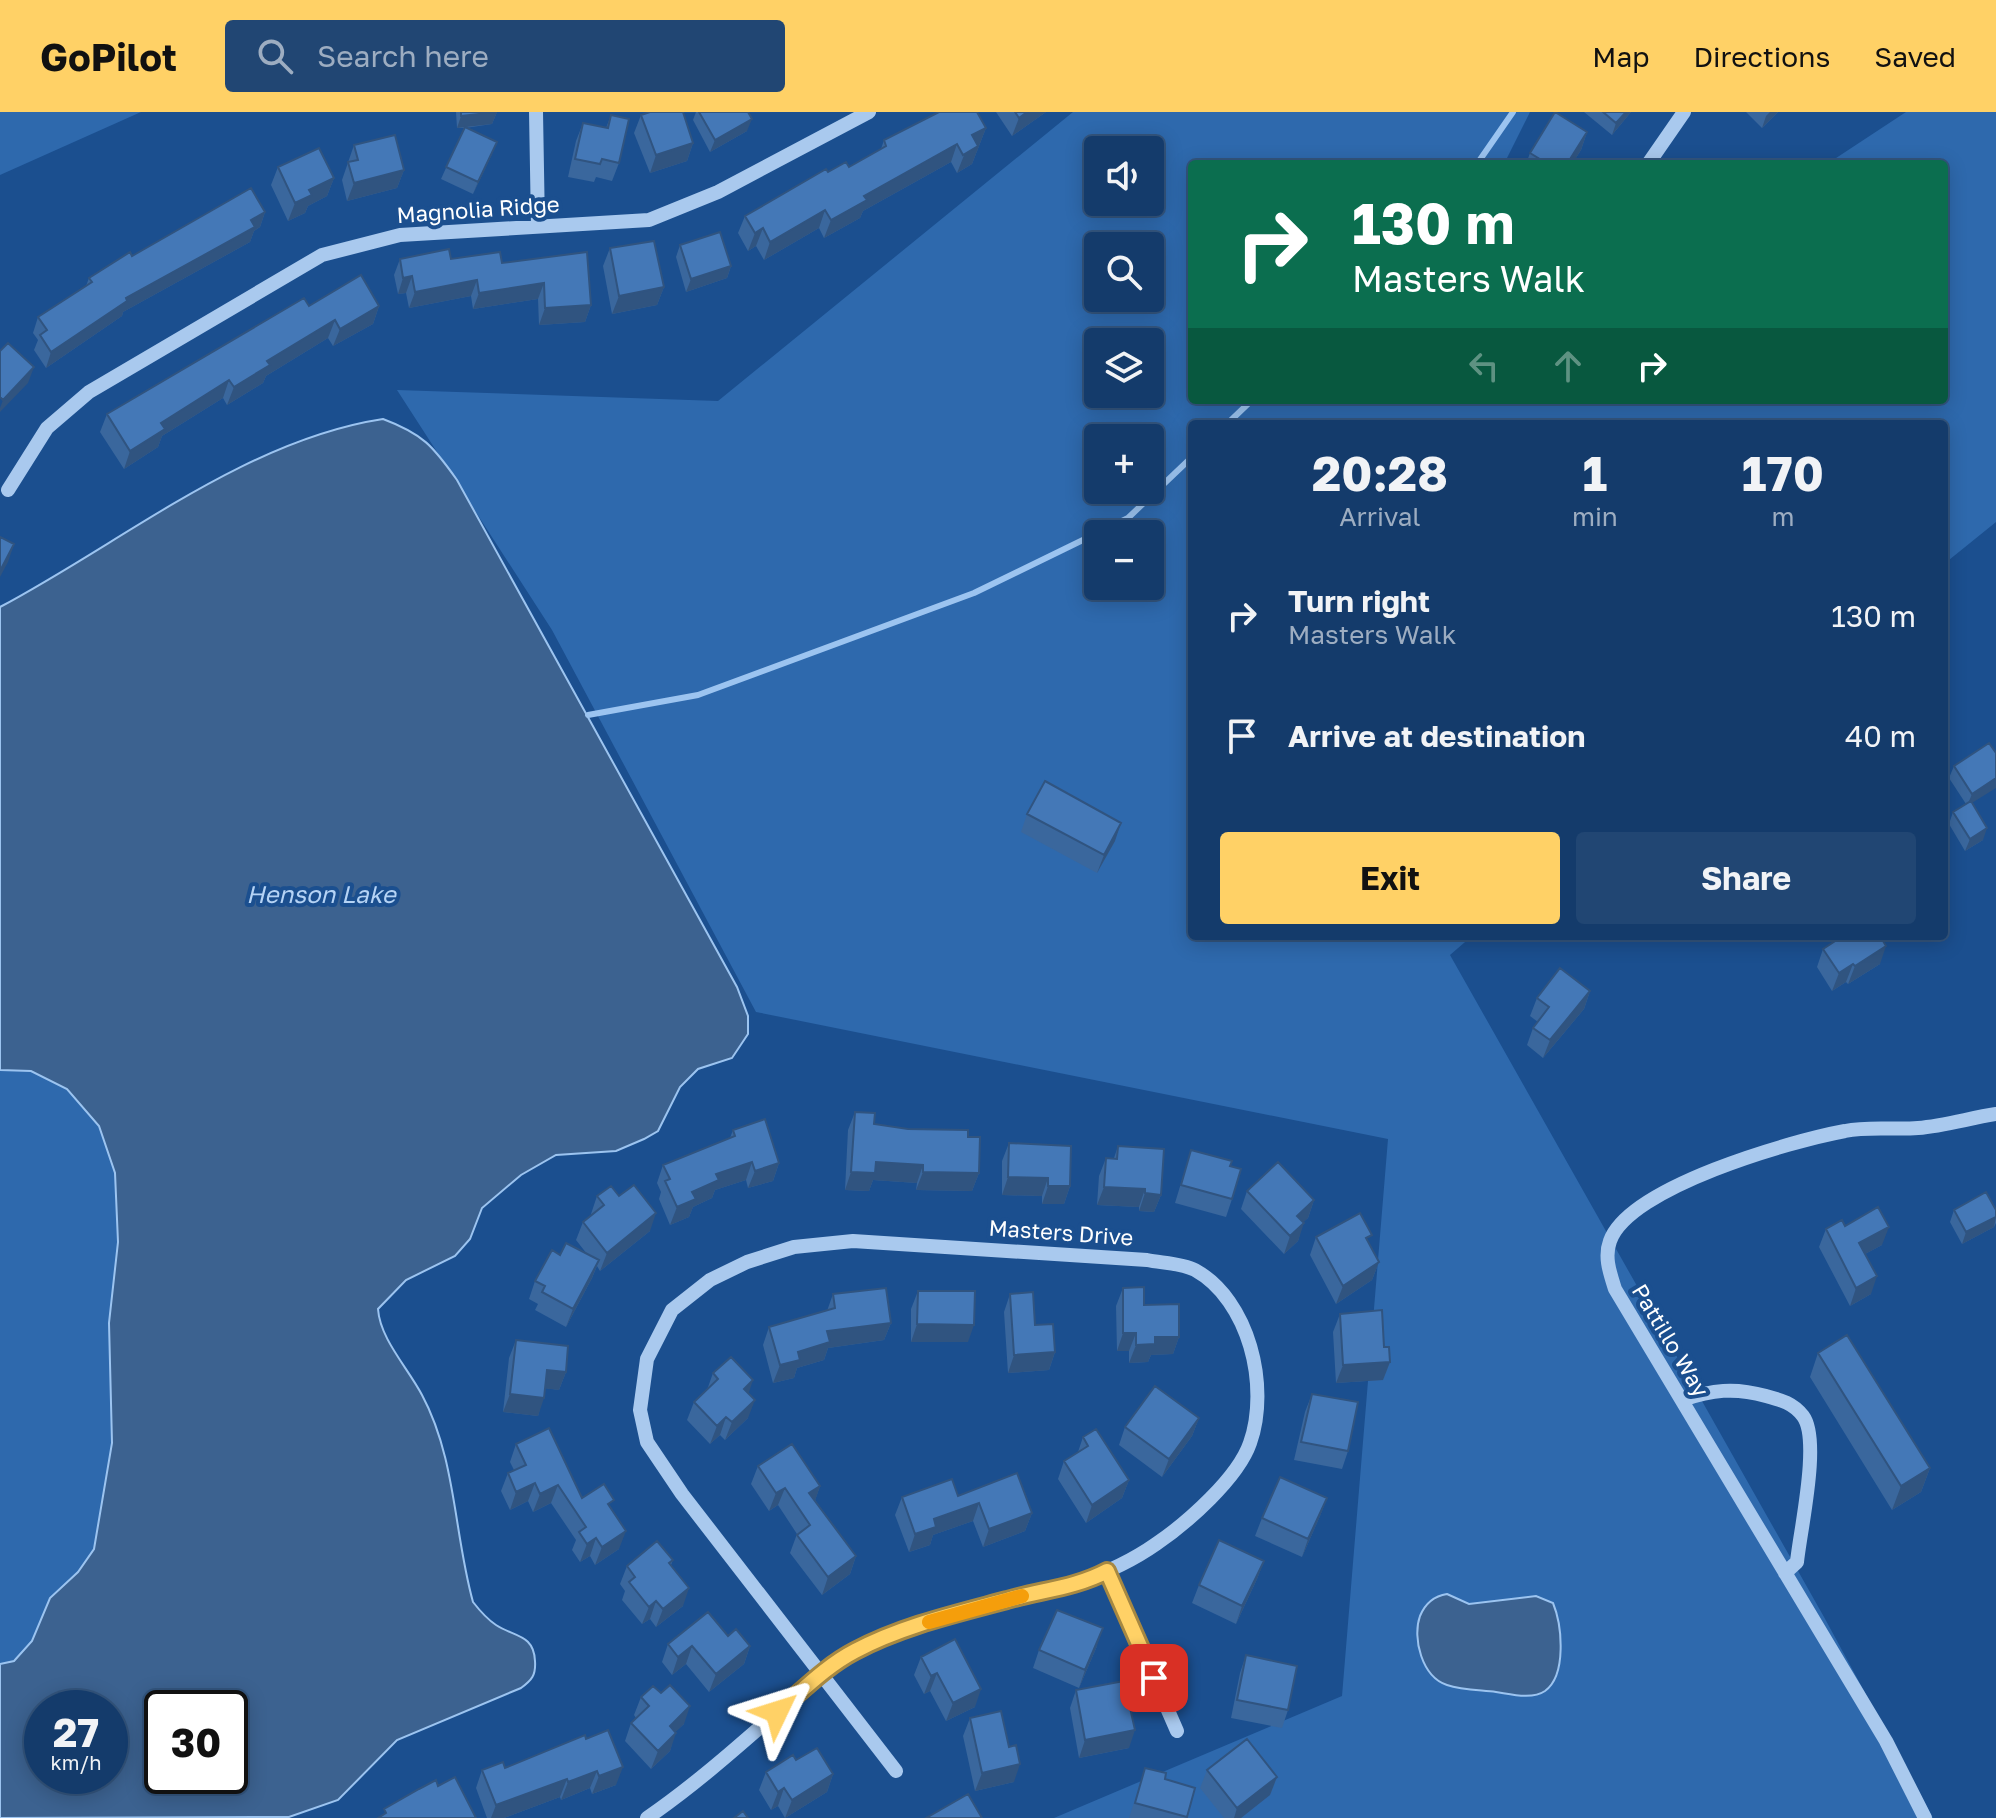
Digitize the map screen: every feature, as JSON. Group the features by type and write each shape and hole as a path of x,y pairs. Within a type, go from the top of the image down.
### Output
{"street":[{"path":"536,112 538,226"},
{"name":"Magnolia Ridge","path":"8,490 47,428 89,392 322,255 400,235 649,220 718,192 869,112"},
{"path":"1651,160 1684,112"},
{"name":"Pattillo Way","path":"1925,1818 1886,1741 1615,1289 1608,1264 1609,1244 1618,1225 1632,1210 1681,1182 1792,1142 1849,1130 1920,1128 1996,1114"},
{"name":"Masters Drive","path":"647,1818 690,1788 820,1674 854,1652 913,1626 1011,1599 1083,1584 1156,1544 1227,1482 1250,1443 1257,1394 1254,1365 1243,1327 1226,1295 1193,1269 1147,1260 853,1241 794,1247 747,1262 710,1280 672,1310 647,1359 640,1410 647,1442 682,1494 820,1674 896,1771"},
{"path":"1682,1400 1715,1389 1745,1390 1789,1403 1804,1417 1809,1430 1809,1456 1797,1562 1785,1573"},
{"path":"1107,1571 1177,1731"}],"shaded area":[{"path":"0,112 141,112 0,175"},
{"path":"1073,112 1530,112 1506,160 1188,160 1188,404 1948,404 1948,160 1833,160 1906,112 1996,112 1996,522 1948,561 1948,420 1188,420 1188,940 1467,940 1450,955 1824,1617 1933,1818 1054,1818 1342,1696 1388,1139 756,1012 552,630 397,390 718,401"},
{"path":"0,1061 78,1074 144,1121 161,1456 71,1634 0,1666"}],"water":[{"name":"Henson Lake","path":"383,419 418,436 441,458 457,480 737,987 748,1016 748,1034 732,1058 698,1069 680,1087 658,1131 616,1151 556,1155 521,1175 482,1208 470,1239 455,1256 406,1280 378,1309 384,1331 422,1395 442,1444 473,1602 493,1623 522,1637 531,1646 535,1666 528,1682 521,1688 397,1740 338,1800 289,1817 0,1818 0,1664 14,1661 32,1641 50,1598 78,1572 94,1549 112,1443 109,1323 118,1242 115,1173 99,1126 67,1089 31,1071 0,1070 0,607 185,497 282,448 332,430"},
{"path":"1447,1594 1469,1604 1536,1596 1553,1603 1561,1649 1552,1684 1540,1694 1527,1696 1459,1688 1438,1681 1421,1656 1418,1625 1427,1604"}],"building":[{"path":"461,112 497,112 461,116"},
{"path":"683,112 693,143 656,155 641,115"},
{"path":"699,112 748,112 752,119 715,140"},
{"path":"939,112 977,112 986,128 972,135 978,146 963,155 957,144 864,196 867,200 831,220 825,210 770,242 763,228 755,233 745,216 826,169 828,172 846,162 849,167 886,146 884,140"},
{"path":"1555,112 1587,132 1570,160 1541,160 1530,153"},
{"path":"1603,112 1626,112 1616,123"},
{"path":"611,115 629,119 619,163 602,159 600,164 575,159 583,123 608,128"},
{"path":"465,127 497,142 478,182 446,167"},
{"path":"395,135 404,170 354,183 348,162 358,160 354,145"},
{"path":"319,148 334,178 309,190 312,195 295,203 278,167"},
{"path":"251,188 265,212 251,220 255,227 126,298 127,301 51,352 40,335 47,330 38,317 92,282 89,278 130,252 132,256"},
{"path":"720,232 731,266 691,279 680,245"},
{"path":"654,241 664,287 619,296 610,248"},
{"path":"449,249 451,259 500,252 502,263 587,252 591,305 545,308 544,283 479,293 477,280 415,292 412,276 403,278 400,259"},
{"path":"361,275 379,306 340,329 335,320 267,361 270,365 234,387 229,380 161,423 165,429 130,451 107,414 304,298 309,306"},
{"path":"8,343 34,367 3,400 0,397 0,351"},
{"path":"0,537 14,544 0,571"},
{"path":"1989,743 1996,753 1996,778 1972,794 1954,766"},
{"path":"1045,781 1121,823 1104,855 1027,814"},
{"path":"1971,801 1987,828 1970,839 1953,812"},
{"path":"1837,940 1882,940 1886,946 1839,973 1823,949"},
{"path":"1560,968 1590,991 1550,1040 1533,1028 1549,1007 1537,998"},
{"path":"855,1112 875,1113 874,1124 908,1129 968,1130 968,1137 980,1137 979,1173 923,1172 923,1165 876,1162 875,1173 851,1172"},
{"path":"765,1119 779,1163 755,1171 752,1162 716,1174 719,1180 692,1192 696,1199 677,1207 665,1181 670,1179 663,1165 735,1136 733,1130"},
{"path":"1009,1143 1071,1146 1070,1186 1048,1186 1048,1178 1008,1177"},
{"path":"1118,1146 1164,1149 1161,1195 1145,1193 1145,1189 1104,1187 1106,1158 1117,1159"},
{"path":"1191,1150 1232,1161 1230,1166 1241,1169 1232,1199 1181,1185"},
{"path":"1278,1162 1314,1200 1297,1216 1304,1223 1290,1236 1247,1191"},
{"path":"634,1185 656,1213 607,1253 583,1222 604,1205 597,1196 611,1186 619,1196"},
{"path":"1986,1192 1996,1210 1996,1217 1966,1232 1954,1210"},
{"path":"1878,1207 1889,1227 1859,1243 1877,1276 1856,1288 1826,1229 1842,1220 1845,1226"},
{"path":"1360,1213 1372,1235 1366,1238 1379,1262 1343,1286 1316,1237"},
{"path":"566,1243 599,1260 573,1309 542,1292 545,1286 535,1281 552,1250 560,1255"},
{"path":"1144,1287 1144,1305 1179,1304 1179,1337 1155,1337 1155,1344 1136,1345 1136,1333 1123,1333 1123,1288"},
{"path":"886,1288 891,1323 827,1331 830,1342 798,1352 800,1360 780,1365 769,1327 835,1308 833,1294"},
{"path":"918,1291 975,1291 974,1325 917,1324"},
{"path":"1033,1292 1035,1325 1053,1324 1055,1352 1014,1355 1010,1294"},
{"path":"1382,1310 1384,1347 1389,1347 1390,1362 1343,1365 1340,1314"},
{"path":"1847,1335 1930,1468 1901,1486 1818,1353"},
{"path":"516,1340 568,1346 566,1372 547,1370 544,1398 510,1394"},
{"path":"731,1357 753,1380 744,1389 755,1400 732,1422 726,1417 717,1426 694,1402 718,1379 713,1373"},
{"path":"1155,1386 1199,1418 1169,1459 1125,1427"},
{"path":"1312,1394 1358,1402 1348,1451 1301,1442"},
{"path":"549,1428 582,1498 604,1484 614,1500 608,1504 626,1531 602,1547 596,1538 587,1544 579,1532 586,1527 558,1485 540,1494 535,1483 516,1492 508,1473 526,1465 516,1444"},
{"path":"1096,1429 1129,1480 1092,1505 1064,1461 1088,1446 1083,1437"},
{"path":"792,1444 820,1486 809,1493 856,1556 828,1577 797,1535 810,1525 785,1488 776,1493 758,1466"},
{"path":"1017,1473 1032,1513 989,1529 979,1503 934,1519 936,1527 915,1534 902,1497 952,1479 958,1496"},
{"path":"1280,1477 1327,1498 1308,1539 1262,1518"},
{"path":"1219,1540 1264,1561 1242,1606 1199,1585"},
{"path":"657,1541 673,1560 669,1563 689,1588 663,1609 656,1601 649,1607 629,1582 635,1577 627,1566"},
{"path":"1057,1610 1103,1628 1085,1670 1039,1650"},
{"path":"708,1612 728,1636 736,1629 750,1646 716,1674 692,1646 678,1657 668,1644"},
{"path":"955,1639 981,1689 953,1703 937,1673 931,1676 921,1657"},
{"path":"1246,1655 1297,1666 1288,1710 1237,1700"},
{"path":"1124,1681 1135,1730 1085,1740 1076,1690"},
{"path":"670,1685 690,1706 670,1726 676,1733 658,1751 631,1723 649,1706 641,1697 653,1686 661,1693"},
{"path":"1001,1711 1009,1747 1016,1745 1020,1764 982,1773 970,1718"},
{"path":"608,1730 623,1767 599,1776 597,1771 568,1782 567,1779 496,1805 482,1770 503,1762 505,1768 585,1735 586,1739"},
{"path":"1247,1739 1277,1777 1237,1808 1207,1770"},
{"path":"817,1748 833,1774 792,1800 784,1788 778,1792 766,1772 793,1755 796,1760"},
{"path":"1145,1768 1166,1773 1165,1779 1195,1788 1187,1817 1135,1803"},
{"path":"455,1777 476,1818 378,1818 386,1813 384,1809 419,1789 436,1780 438,1786"},
{"path":"968,1794 982,1818 926,1818"},
{"path":"743,1811 748,1818 734,1818"}],"waterway":[{"path":"1480,160 1513,112"},
{"path":"1231,420 1248,404"},
{"path":"588,715 698,695 974,593 1128,518 1188,461"}],"slow traffic":[{"path":"929,1622 1022,1596"}],"route":[{"path":"777,1712 820,1674 854,1652 913,1626 1011,1599 1083,1584 1107,1571 1154,1678"}]}
